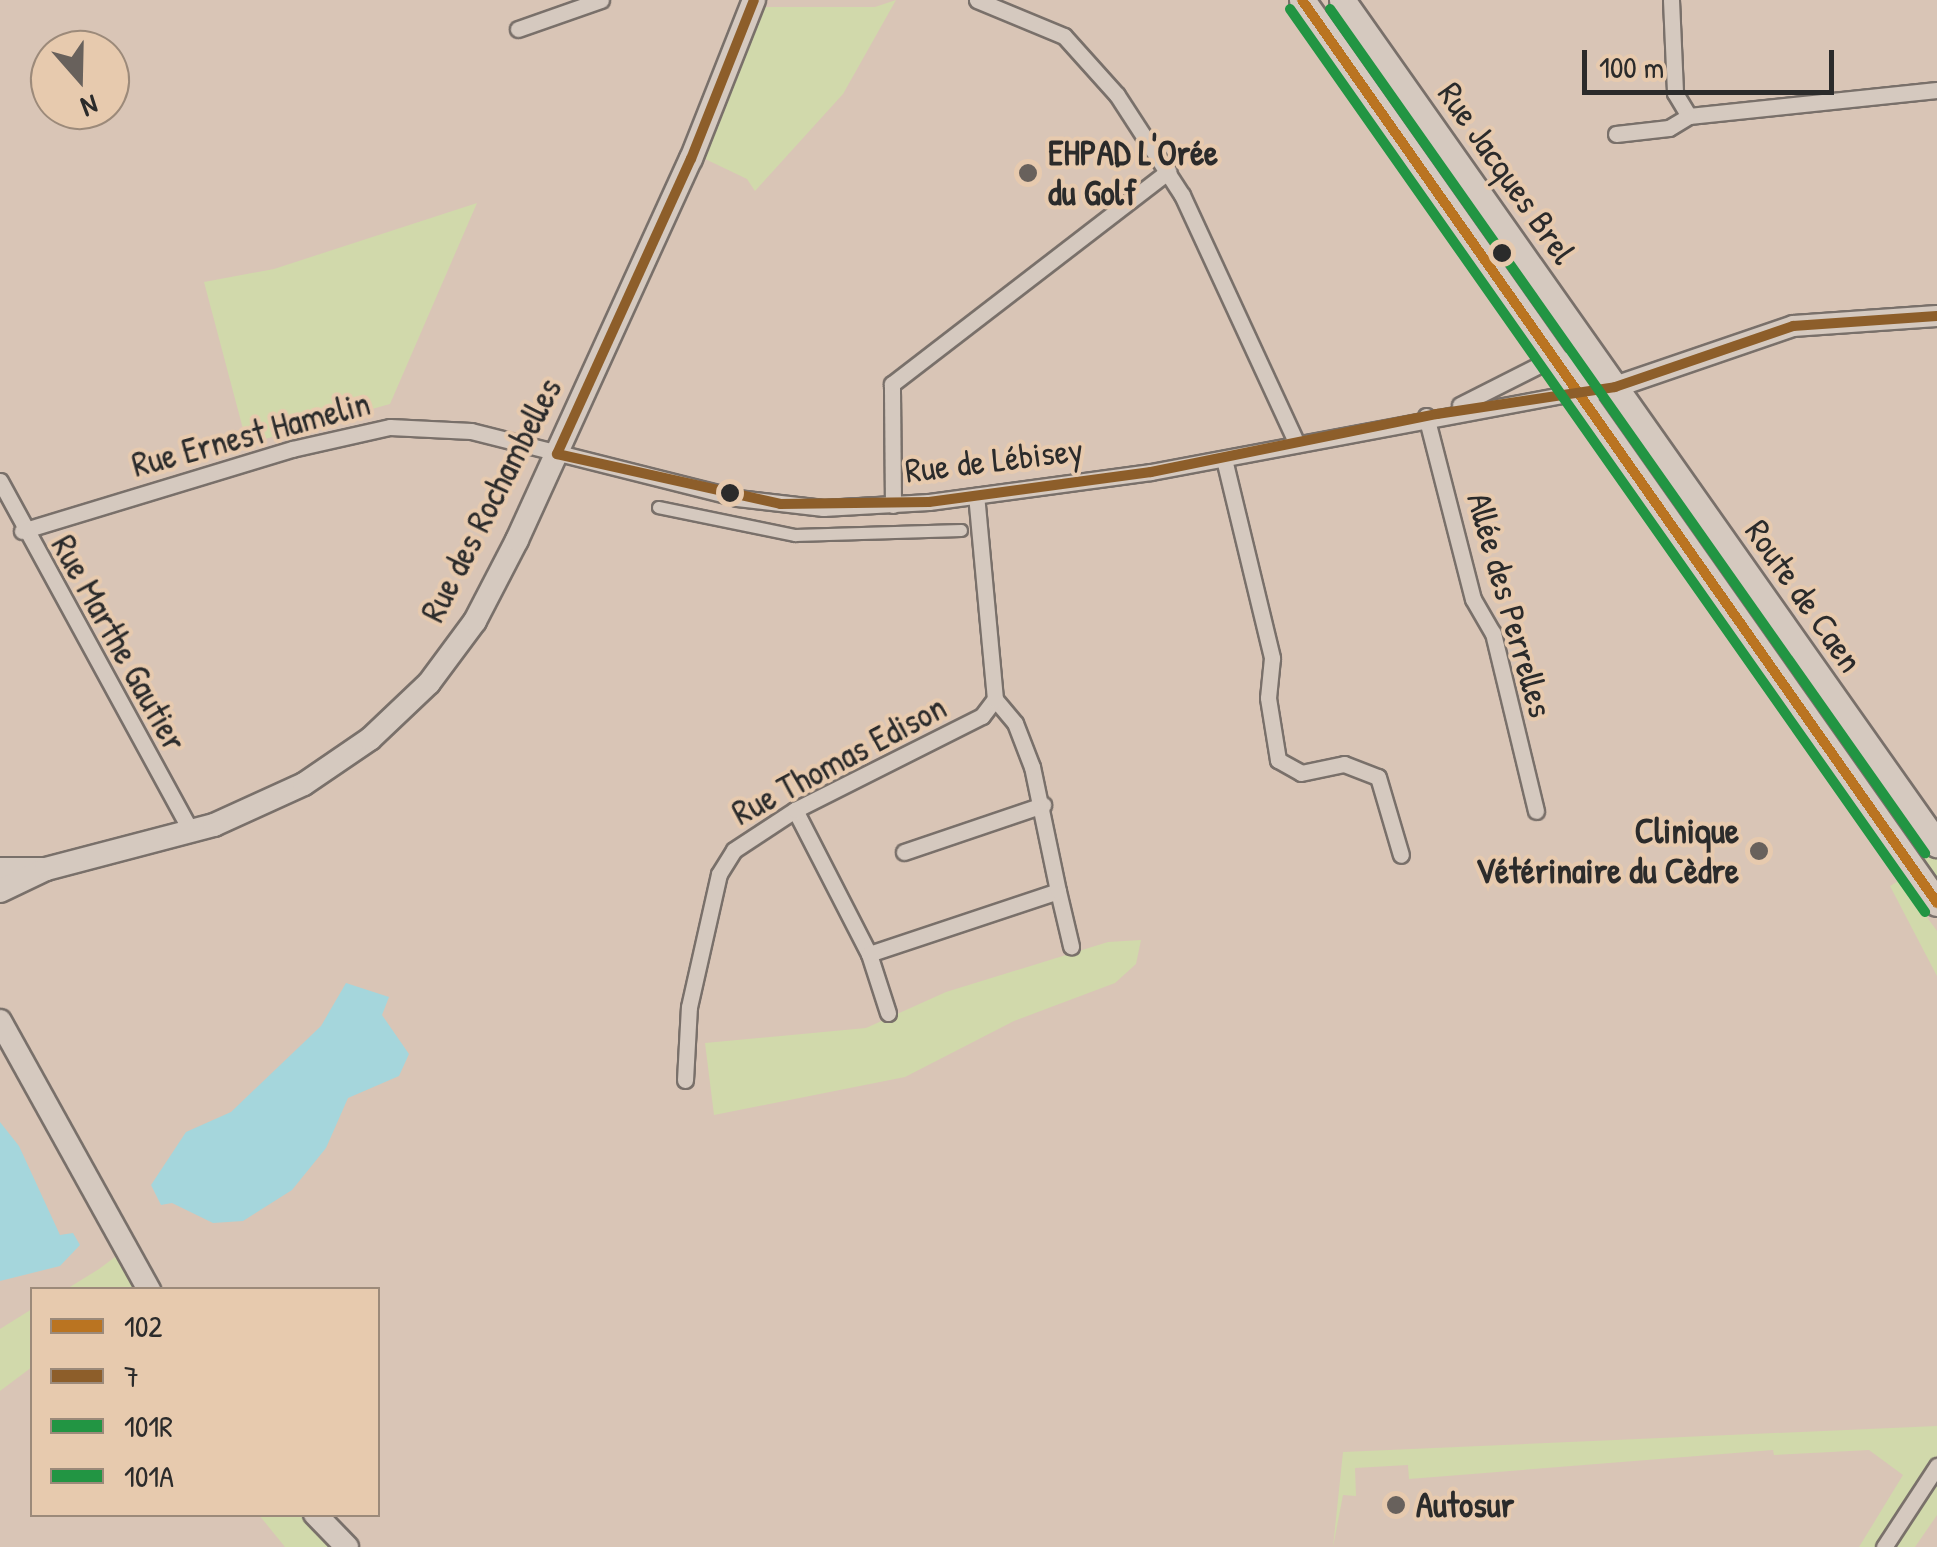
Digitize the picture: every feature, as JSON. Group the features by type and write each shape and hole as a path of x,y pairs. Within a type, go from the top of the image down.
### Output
{"main road":[{"name":"Rue des Rochambelles","path":"0,890 46,869 192,832 304,784 405,708 475,621 557,454 692,159 754,0"},
{"name":"Rue Jacques Brel","path":"1302,0 1577,392"},
{"name":"Rue Jacques Brel","path":"1342,0 1622,385"},
{"name":"Route de Caen","path":"1622,385 1937,844"},
{"name":"Route de Caen","path":"1577,392 1937,903"},
{"name":"Rue des Rochambelles","path":"0,869 46,869"},
{"path":"0,1021 146,1287"},
{"path":"318,1517 347,1547"}],"street":[{"path":"518,29 602,0"},
{"path":"980,0 1049,26 1073,43 1169,171 1297,444"},
{"path":"1671,0 1676,94 1689,116"},
{"path":"1616,134 1669,128 1689,116 1937,90"},
{"path":"893,504 892,384 1169,171"},
{"name":"Rue de Lébisey","path":"557,454 752,500 823,508 976,496 1224,459 1432,415 1622,385 1793,326 1932,320"},
{"path":"1553,358 1622,385"},
{"name":"Rue de Lébisey","path":"1432,415 1553,358"},
{"name":"Allée des Perrelles","path":"1432,415 1472,599 1493,633 1536,812"},
{"name":"Rue Ernest Hamelin","path":"22,530 292,449 390,427 471,431 557,454"},
{"path":"1224,459 1272,658 1268,698 1278,760 1302,773 1344,764 1378,776 1401,855"},
{"name":"Rue Marthe Gautier","path":"0,481 22,530 192,832"},
{"name":"Rue Thomas Edison","path":"685,1080 689,1007 719,874 734,850 795,810 954,732 995,699 976,496"},
{"path":"658,507 795,535 961,530"},
{"path":"995,699 1016,723 1043,805 1071,946"},
{"path":"904,852 1043,805"},
{"path":"795,810 869,954 888,1013"},
{"path":"869,954 1058,891"},
{"path":"1884,1547 1937,1466"}],"green space":[{"path":"896,0 843,94 755,191 747,179 701,157 760,7 875,7"},
{"path":"477,203 390,404 247,444 204,282 274,269"},
{"path":"1638,449 1937,859 1937,886 1632,453"},
{"path":"1900,880 1937,931 1937,976 1890,886"},
{"path":"1141,940 1136,964 1115,983 1014,1021 905,1077 714,1115 705,1043 866,1028 946,992 1108,942"},
{"path":"119,1254 137,1287 70,1287"},
{"path":"30,1310 30,1368 0,1391 0,1329"},
{"path":"1937,1426 1937,1455 1876,1547 1859,1547 1903,1475 1869,1450 1774,1455 1773,1450 1409,1479 1408,1465 1355,1468 1356,1496 1343,1495 1333,1547 1343,1452"},
{"path":"1937,1475 1937,1515 1915,1547 1890,1547"},
{"path":"261,1517 305,1517 334,1547 285,1547"}],"water":[{"path":"346,983 389,997 382,1015 409,1054 399,1076 348,1098 326,1148 292,1190 243,1221 213,1223 172,1203 161,1205 151,1185 186,1132 231,1112 321,1026"},
{"path":"0,1122 19,1146 60,1235 73,1233 80,1245 60,1266 0,1281"}],"transit line":[{"name":"7","path":"557,454 691,159 754,0"},
{"name":"102","path":"1302,0 1937,903"},
{"name":"101R","path":"1290,9 1925,912"},
{"name":"101A","path":"1330,9 1925,853"},
{"name":"7","path":"557,454 780,504 929,502 1151,472 1437,414 1615,387 1793,326 1937,316"}],"place":[{"name":"EHPAD L'Orée du Golf","path":"1028,173"},
{"name":"Clinique Vétérinaire du Cèdre","path":"1759,851"},
{"name":"Autosur","path":"1396,1505"}]}
